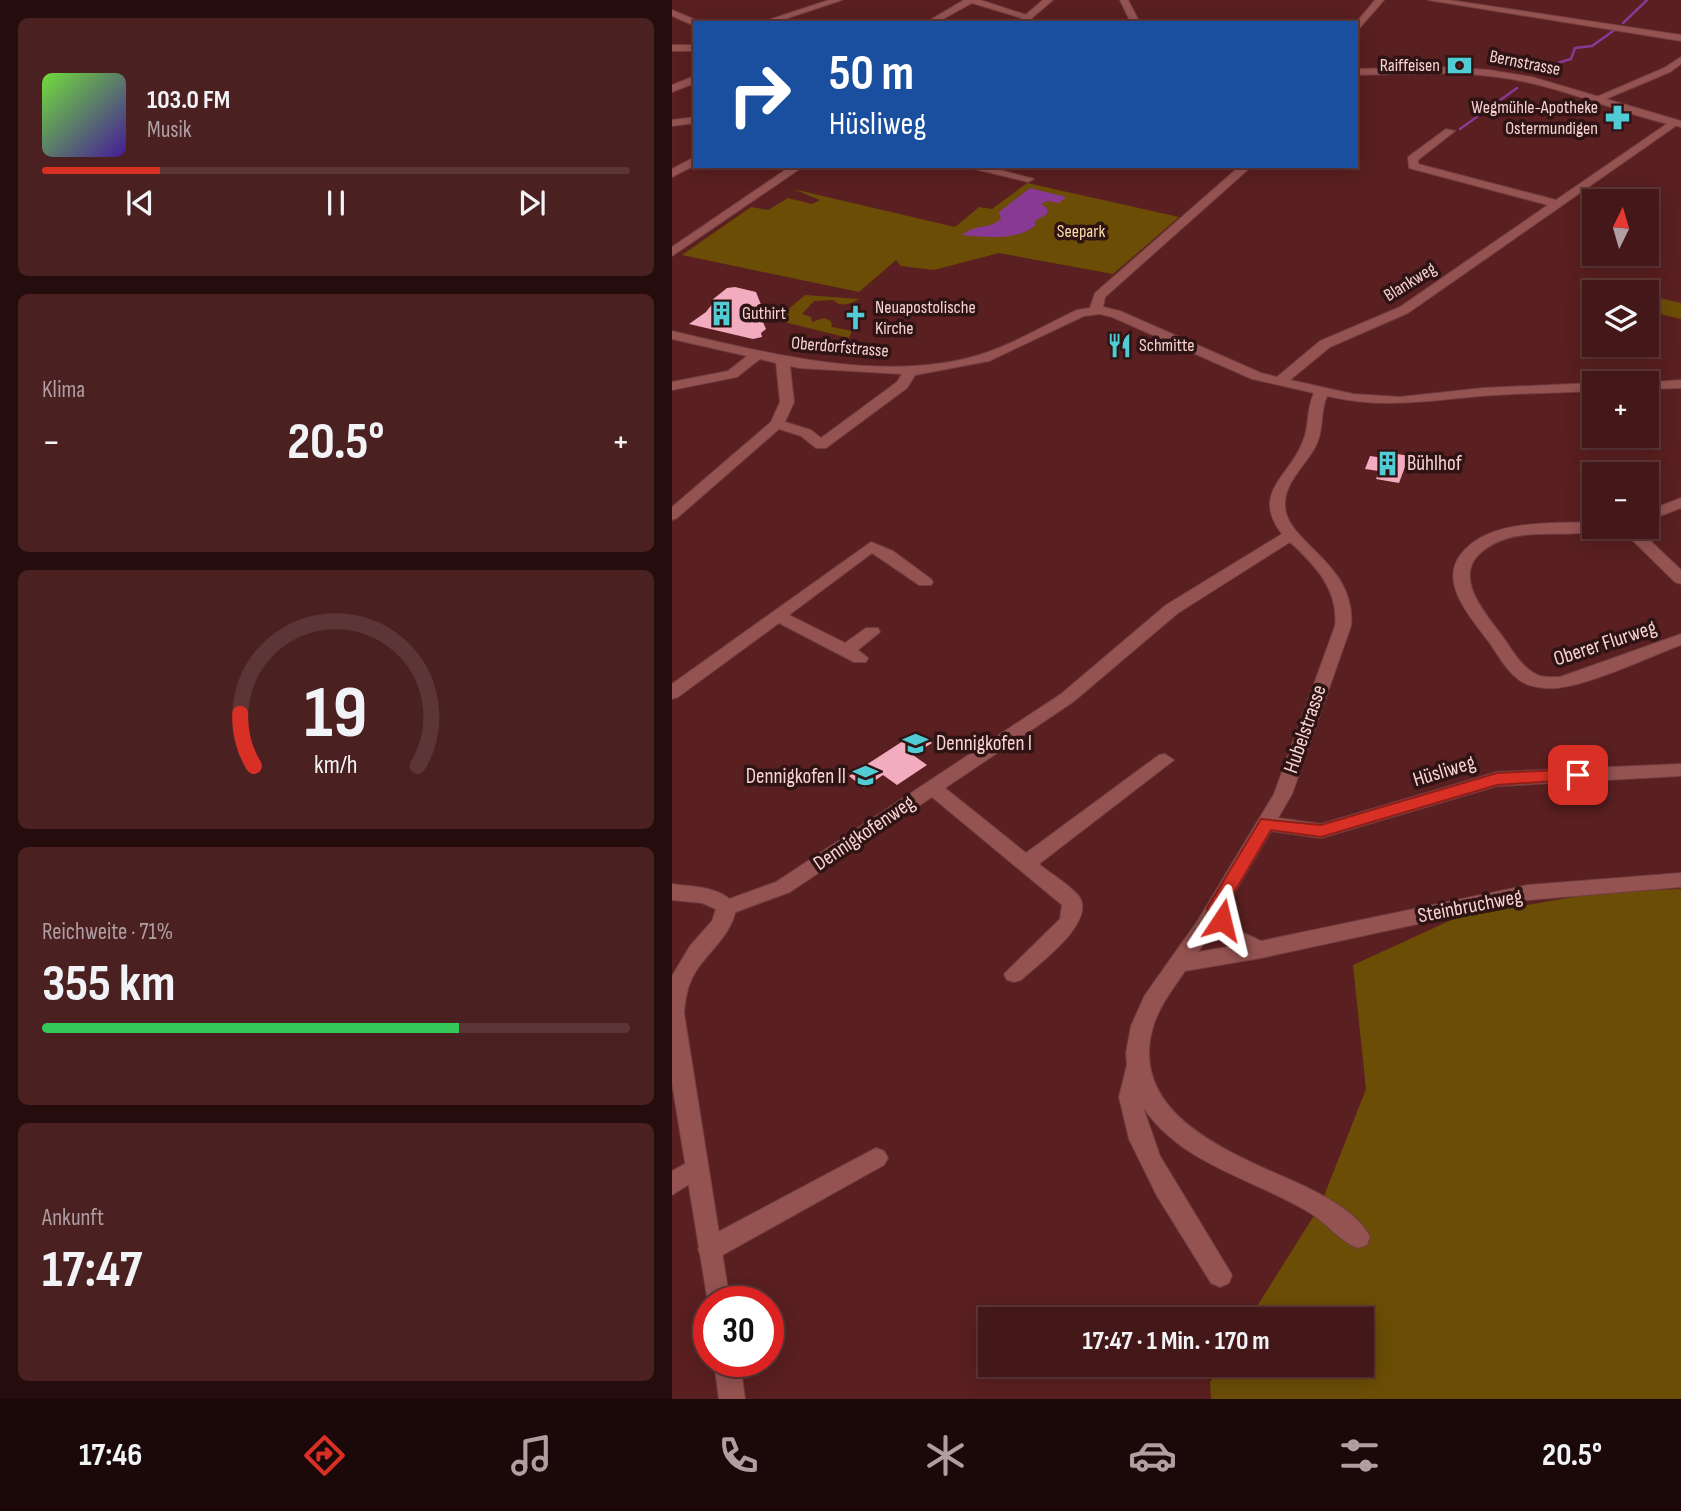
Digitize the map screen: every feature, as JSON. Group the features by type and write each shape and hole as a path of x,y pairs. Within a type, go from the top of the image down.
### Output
{"street":[{"path":"770,21 838,0"},
{"path":"933,21 971,0 1024,20 1049,0"},
{"path":"1124,0 1135,21"},
{"path":"1358,27 1380,0"},
{"path":"1432,0 1681,38"},
{"path":"672,13 693,22"},
{"path":"672,48 693,48"},
{"path":"1597,99 1667,70 1681,60"},
{"name":"Bernstrasse","path":"1358,72 1484,72 1537,81 1678,124"},
{"path":"672,89 693,80"},
{"path":"672,122 693,120"},
{"name":"Blankweg","path":"1279,382 1325,344 1405,310 1678,124"},
{"path":"1450,131 1412,159 1413,166 1557,204"},
{"path":"672,174 693,161"},
{"path":"672,252 796,168"},
{"path":"976,168 1028,179"},
{"path":"1245,168 1102,292 1095,302 1096,310 1115,314 1243,370 1279,382 1377,401 1413,401 1483,392 1582,388"},
{"name":"Oberdorfstrasse","path":"672,335 783,362 911,372 970,363 1077,314 1096,310"},
{"path":"672,386 732,374 755,356"},
{"path":"672,515 777,424 787,402 783,362"},
{"path":"777,424 806,433 821,445 902,385 911,372"},
{"path":"1659,385 1681,384"},
{"path":"1289,536 1279,515 1277,499 1312,438 1312,412 1322,392"},
{"path":"1659,511 1681,503"},
{"name":"Oberer Flurweg","path":"1582,528 1496,536 1476,547 1462,565 1463,593 1515,666 1530,679 1542,683 1562,682 1681,639"},
{"name":"Dennigkofenweg","path":"725,908 783,887 1067,698 1172,610 1289,536"},
{"name":"Hubelstrasse","path":"1220,1275 1177,1210 1137,1129 1130,1095 1138,1065 1138,1044 1145,1017 1216,908 1283,794 1346,615 1341,596 1315,556 1289,536"},
{"path":"1639,539 1681,579"},
{"path":"672,692 872,547 887,554 925,582"},
{"path":"778,615 853,654 872,632"},
{"path":"1025,864 1166,761"},
{"name":"Hüsliweg","path":"1267,823 1321,831 1497,779 1681,770"},
{"path":"932,787 1071,901 1073,911 1069,923 1014,974"},
{"name":"Steinbruchweg","path":"1179,964 1261,950 1509,896 1604,883 1681,880"},
{"path":"672,892 712,896 725,908 723,924 692,959 681,979 673,1009 716,1286"},
{"path":"1216,908 1235,938 1261,950"},
{"name":"Hubelstrasse","path":"1138,1065 1155,1109 1179,1132 1207,1150 1320,1206 1358,1237"},
{"path":"710,1249 876,1157"},
{"path":"672,1184 696,1168"},
{"path":"729,1377 732,1399"}],"green space":[{"name":"Seepark","path":"1027,183 1179,217 1113,274 999,253 934,270 901,266 896,260 859,292 682,255 751,207 768,210 788,198 812,204 820,200 793,189 955,227 979,207 992,209"},
{"path":"805,295 860,299 843,305 833,300 814,301 802,314 811,317 812,322 824,318 831,321 832,327 852,331 849,338 776,320"},
{"path":"1659,298 1681,303 1681,319 1659,314"},
{"path":"1681,889 1681,1399 1211,1399 1210,1382 1213,1377 1374,1377 1374,1307 1257,1307 1320,1206 1366,1089 1353,965 1458,917 1602,892"}],"shaded area":[{"path":"1030,188 1066,197 1059,203 1047,201 1041,204 1047,208 1047,214 1035,221 1035,226 1019,234 1000,237 962,235 1001,219 999,212"}],"building":[{"name":"Guthirt","path":"727,288 756,292 767,320 763,322 766,329 761,333 762,337 753,339 689,324 706,312 713,303 712,300"},
{"name":"Bühlhof","path":"1386,452 1409,456 1399,483 1376,479 1379,471 1365,469 1370,456 1384,458"},
{"path":"917,732 932,743 913,755 927,765 897,785 883,775 864,788 849,776"}],"waterway":[{"path":"1623,23 1647,0"},
{"path":"1547,73 1558,69 1554,64 1571,59 1575,48 1592,46 1616,29"},
{"path":"1460,129 1517,88"}],"place":[{"name":"Raiffeisen","path":"1460,65"},
{"name":"Wegmühle-Apotheke Ostermundigen","path":"1618,117"},
{"name":"Guthirt","path":"722,313"},
{"name":"Neuapostolische Kirche","path":"855,317"},
{"name":"Schmitte","path":"1119,345"},
{"name":"Bühlhof","path":"1387,463"},
{"name":"Dennigkofen I","path":"916,743"},
{"name":"Dennigkofen II","path":"866,776"}],"route":[{"path":"1222,920 1216,908 1267,823 1321,831 1497,779 1578,775"}]}
